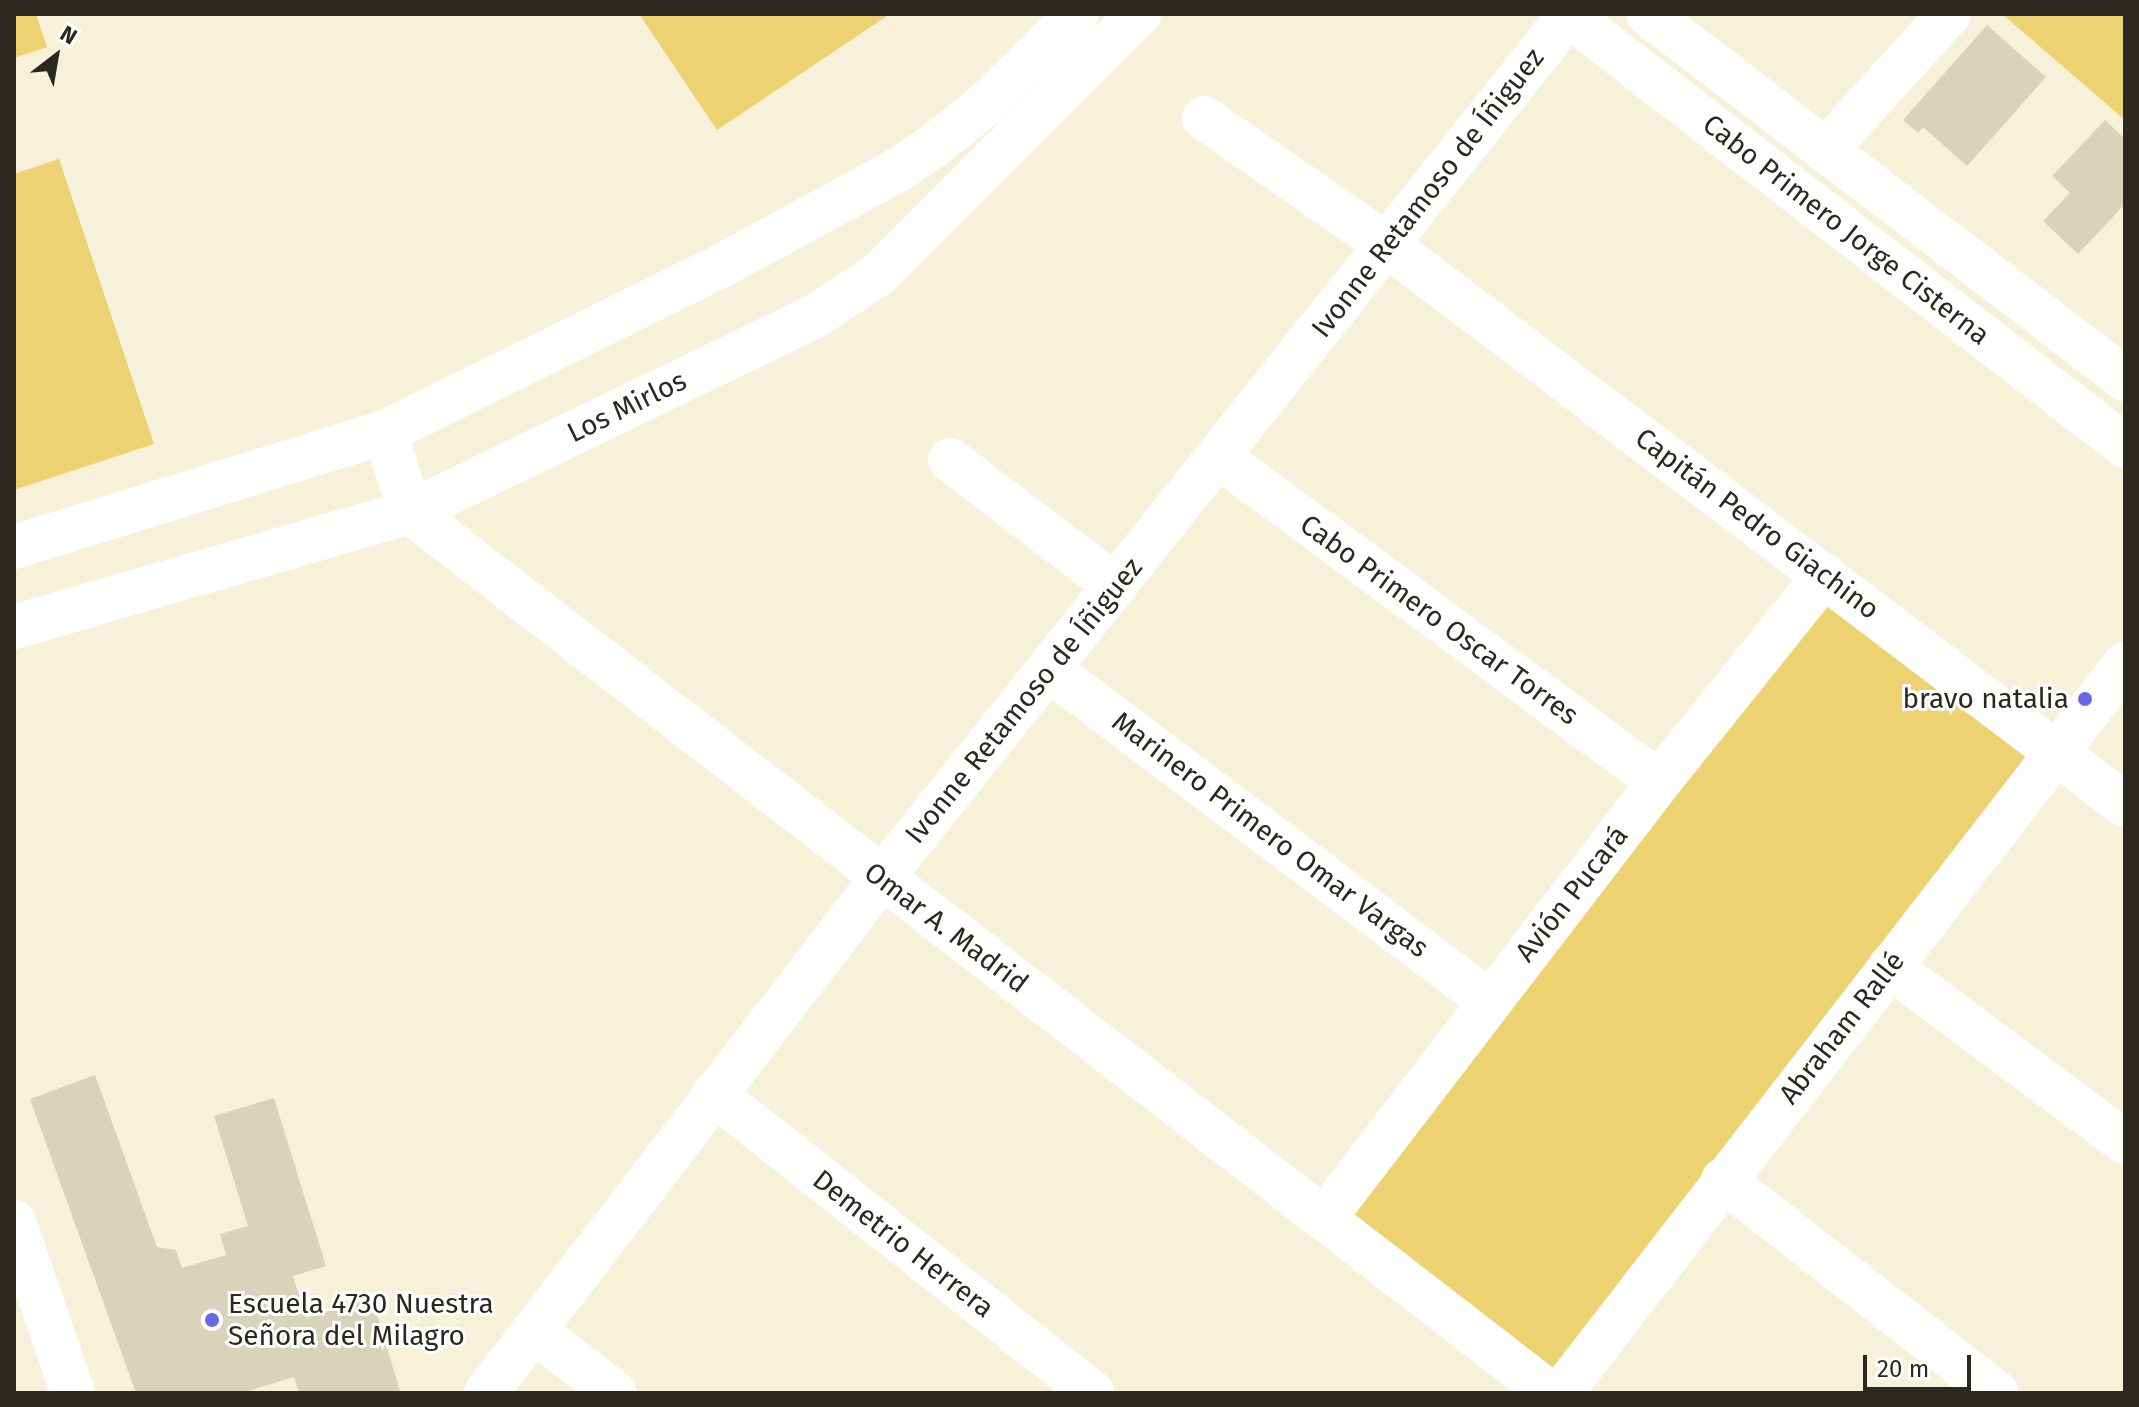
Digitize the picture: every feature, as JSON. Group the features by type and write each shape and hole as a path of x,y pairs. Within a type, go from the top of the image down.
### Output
{"street":[{"path":"14,547 385,432 721,266 898,170 986,104 1077,14"},
{"name":"Los Mirlos","path":"14,627 410,512 817,315 879,274 1139,14"},
{"name":"Cabo Primero Jorge Cisterna","path":"1568,14 2125,446"},
{"name":"Ivonne Retamoso de Íñiguez","path":"486,1393 881,879 1568,14"},
{"name":"Cabo Primero Jorge Cisterna","path":"1648,14 2125,379"},
{"path":"1825,151 1949,14"},
{"name":"Capitán Pedro Giachino","path":"1204,118 1387,245 2125,805"},
{"path":"385,432 410,512"},
{"name":"Cabo Primero Oscar Torres","path":"1219,457 1659,782"},
{"path":"950,460 1116,586"},
{"name":"Omar A. Madrid","path":"410,512 1550,1393"},
{"name":"Avión Pucará","path":"1325,1217 1659,782 1825,575"},
{"name":"Abraham Rallé","path":"1561,1393 2125,664"},
{"name":"Marinero Primero Omar Vargas","path":"1050,670 1489,1001"},
{"path":"1890,967 2125,1142"},
{"name":"Demetrio Herrera","path":"714,1094 1092,1393"},
{"path":"1723,1180 1997,1393"},
{"path":"14,1222 73,1393"},
{"path":"534,1331 615,1393"}],"shaded area":[{"path":"14,14 36,14 47,47 14,58"},
{"path":"639,14 890,14 717,130"},
{"path":"2002,14 2125,14 2125,120"},
{"path":"59,159 154,444 14,490 14,174"},
{"path":"1826,578 2054,750 1570,1393 1562,1393 1339,1225"}],"building":[{"path":"1987,25 2046,77 1967,166 1923,127 1918,133 1903,120"},
{"path":"2105,120 2125,139 2125,204 2078,254 2043,221 2070,193 2052,176"},
{"path":"95,1075 157,1247 176,1250 182,1268 226,1255 220,1234 248,1226 214,1116 274,1098 326,1266 293,1276 306,1318 372,1298 400,1391 299,1393 294,1377 242,1393 136,1393 30,1099"}],"place":[{"name":"bravo natalia","path":"2085,699"},
{"name":"Escuela 4730 Nuestra Señora del Milagro","path":"212,1320"}]}
